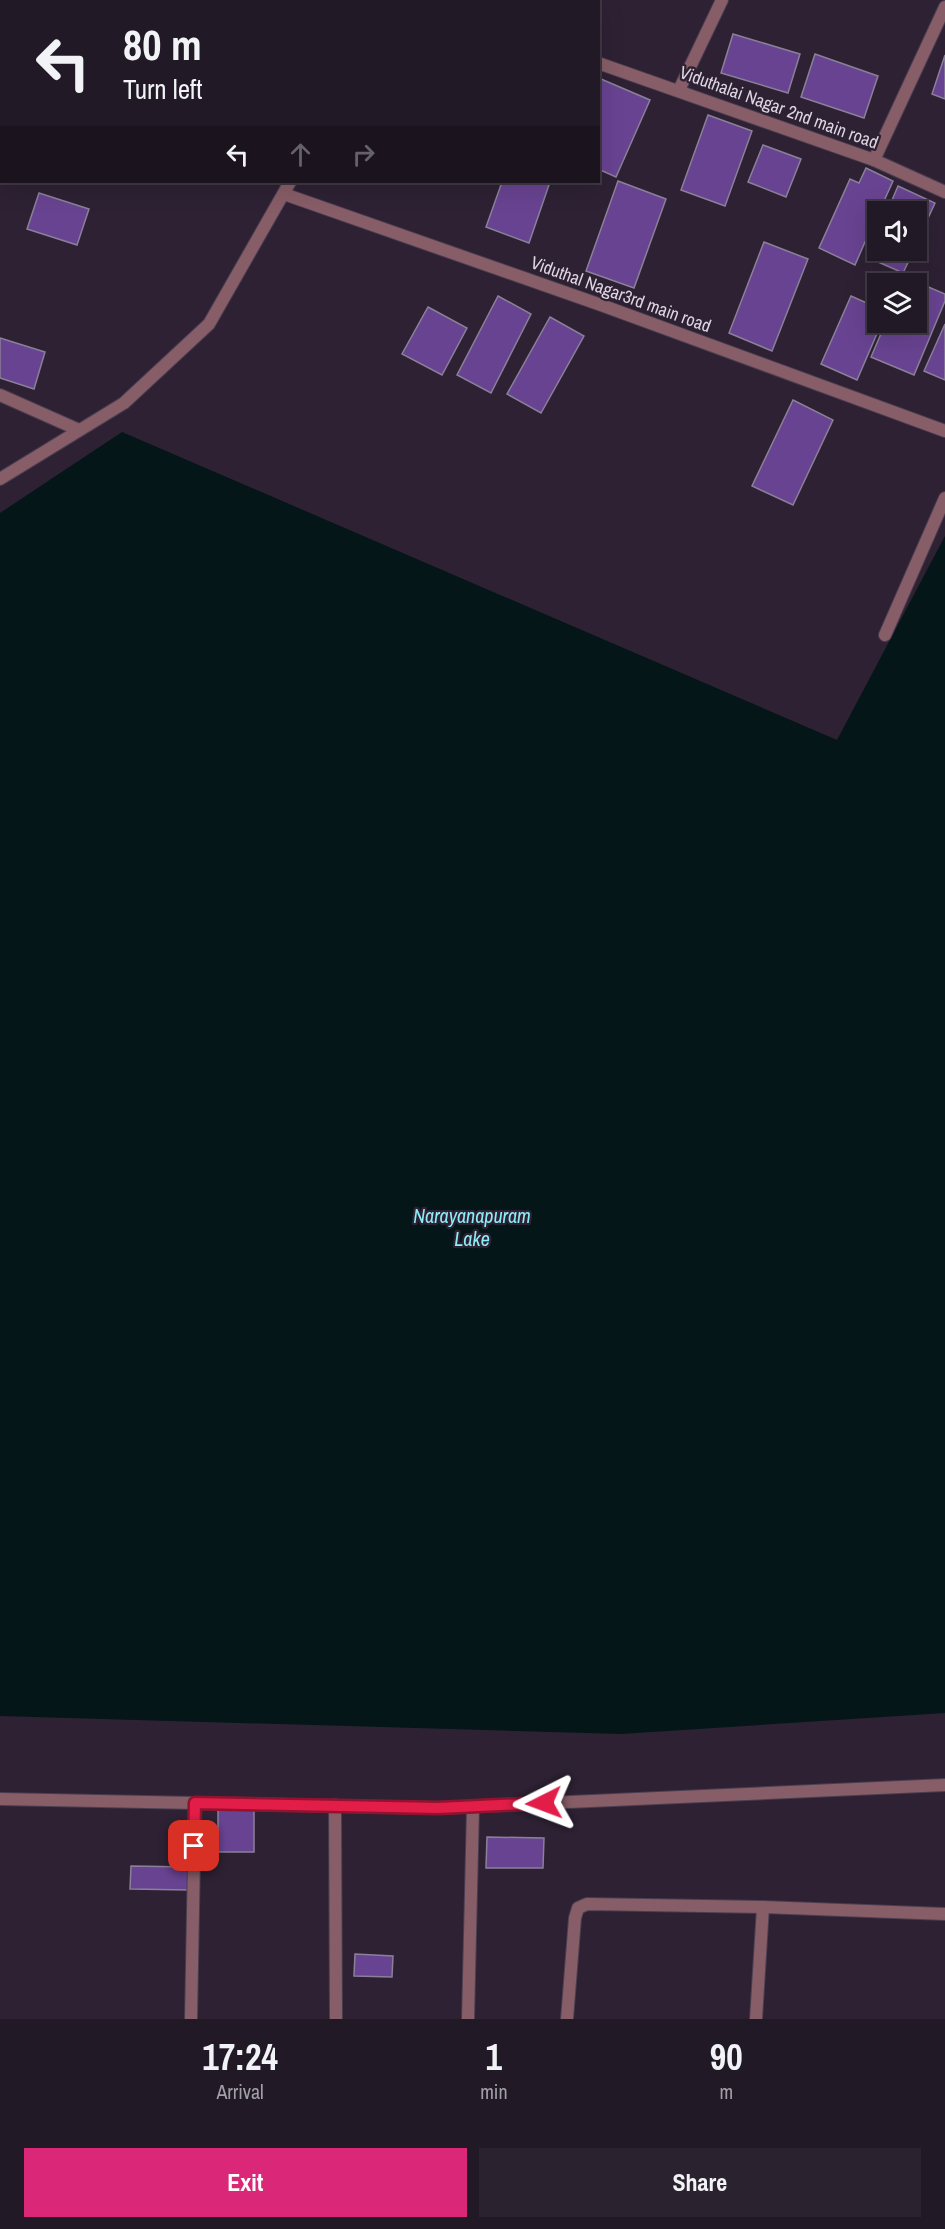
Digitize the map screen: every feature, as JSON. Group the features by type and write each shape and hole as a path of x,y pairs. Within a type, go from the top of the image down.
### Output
{"street":[{"path":"679,90 722,0"},
{"path":"874,160 945,7"},
{"name":"Viduthalai Nagar 2nd main road","path":"600,64 874,160 945,192"},
{"path":"0,479 124,403 209,324 290,183"},
{"name":"Viduthal Nagar3rd main road","path":"284,194 601,305 945,431"},
{"path":"0,395 79,430"},
{"path":"885,635 945,498"},
{"path":"0,1799 474,1807 945,1785"},
{"path":"191,2019 195,1803"},
{"path":"335,1805 336,2019"},
{"path":"468,2019 474,1807"},
{"path":"567,2019 575,1918 578,1908 587,1904 763,1907 945,1914"},
{"path":"756,2019 763,1907"}],"water":[{"name":"Narayanapuram Lake","path":"122,432 837,740 945,536 945,1713 621,1734 0,1716 0,513"}],"building":[{"path":"733,34 800,54 788,93 721,73"},
{"path":"815,54 878,76 864,118 801,97"},
{"path":"945,55 945,99 932,94"},
{"path":"601,79 650,100 616,177 600,170"},
{"path":"708,115 752,131 725,206 681,190"},
{"path":"763,145 801,159 786,197 748,182"},
{"path":"866,168 893,181 884,201 867,201 867,237 855,265 819,248 850,179 859,183"},
{"path":"618,181 666,199 634,288 586,271"},
{"path":"502,183 550,183 529,243 486,227"},
{"path":"898,186 935,203 927,220 927,201 892,201"},
{"path":"39,193 89,209 77,245 27,229"},
{"path":"764,242 808,259 772,351 729,333"},
{"path":"876,261 909,261 903,273"},
{"path":"927,286 945,294 945,301 914,375 871,357 881,333 927,333"},
{"path":"498,296 531,314 491,393 457,375"},
{"path":"851,296 867,303 867,333 877,333 857,380 821,364"},
{"path":"428,307 467,328 442,375 402,354"},
{"path":"550,317 584,336 541,413 507,394"},
{"path":"945,324 945,380 924,371"},
{"path":"0,338 45,352 34,389 0,378"},
{"path":"793,400 833,420 793,505 752,486"},
{"path":"218,1809 254,1810 254,1852 218,1852"},
{"path":"487,1837 544,1838 543,1868 486,1868"},
{"path":"131,1866 190,1867 189,1890 130,1889"},
{"path":"355,1954 393,1956 392,1977 354,1976"}],"route":[{"path":"194,1846 195,1803 438,1808 544,1803"}]}
